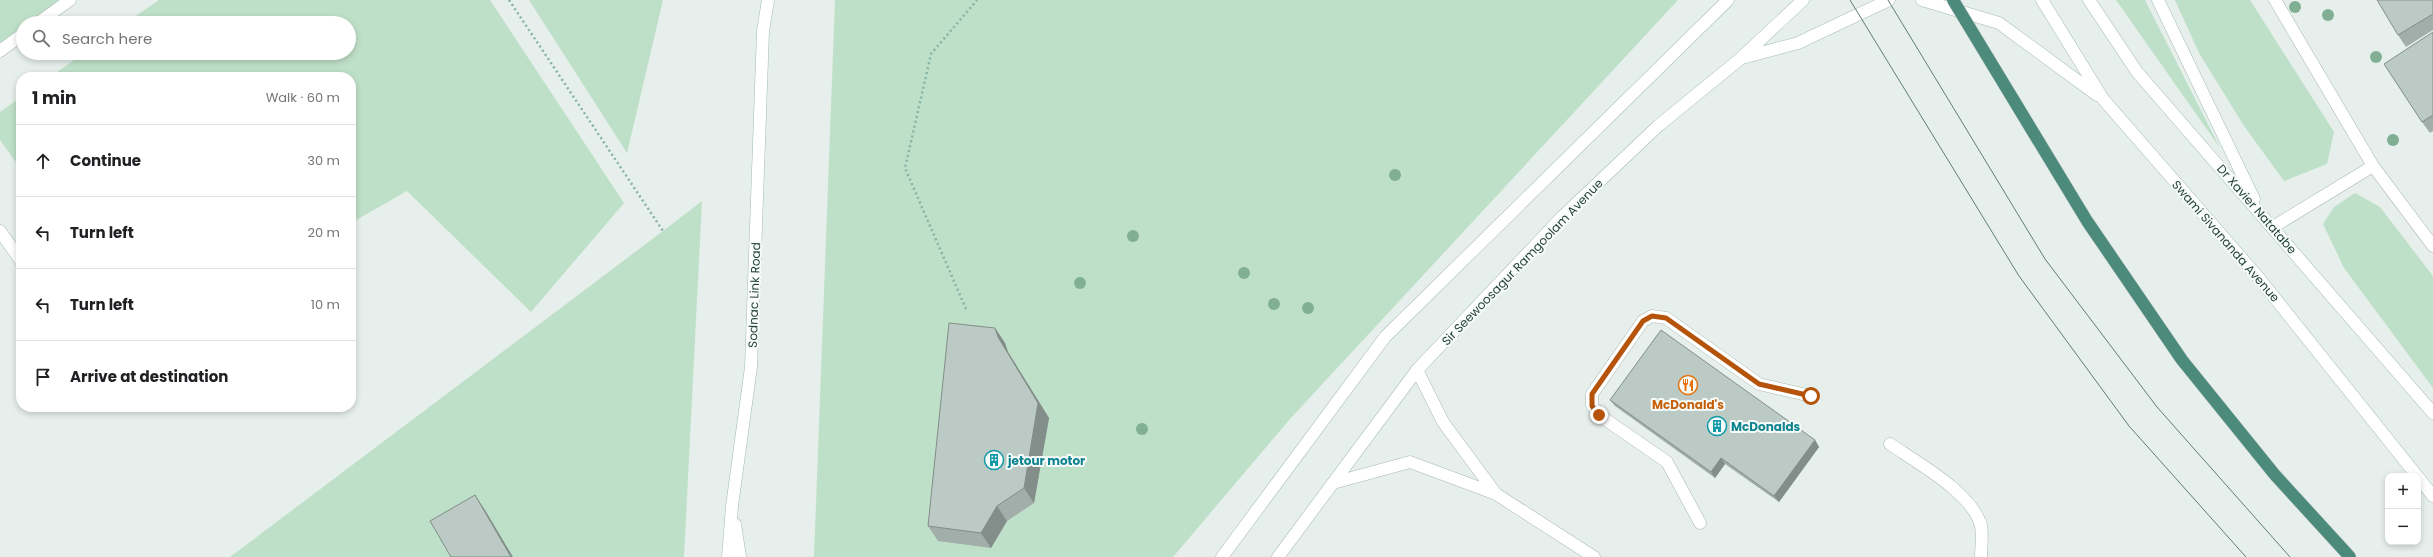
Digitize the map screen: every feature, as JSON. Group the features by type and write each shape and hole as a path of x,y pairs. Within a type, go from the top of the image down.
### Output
{"highway":[{"path":"1953,0 2088,221 2182,360 2275,475 2350,557"}],"main road":[{"path":"48,16 70,0"},
{"name":"Sodnac Link Road","path":"760,0 764,31"},
{"name":"Sodnac Link Road","path":"728,557 732,506 751,367 764,31 768,0"},
{"path":"1222,557 1385,337 1728,0"},
{"name":"Sir Seewoosagur Ramgoolam Avenue","path":"1278,557 1417,370 1563,216 1658,126 1740,59 1803,0"},
{"path":"1740,59 1798,43 1889,0"},
{"path":"1922,0 1999,23 2103,99"},
{"name":"Swami Sivananda Avenue","path":"2042,0 2103,99 2258,277 2416,473"},
{"name":"Dr Xavier Natatabe","path":"2089,0 2137,72 2260,211 2433,413"},
{"path":"2158,0 2260,211"},
{"path":"2275,0 2373,166 2433,246"},
{"path":"0,51 16,39"},
{"path":"2273,227 2373,166"},
{"path":"0,231 16,254"},
{"path":"1700,523 1667,462 1599,415 1592,406 1592,394 1643,321 1652,316 1666,318 1759,384 1811,396"},
{"path":"1417,370 1443,422 1496,494"},
{"path":"1890,444 1955,491 1971,506 1981,526 1981,557"},
{"path":"1333,483 1410,462 1496,494 1594,557"},
{"name":"Swami Sivananda Avenue","path":"2421,480 2433,496"},
{"path":"732,506 740,557"}],"path":[{"path":"509,0 663,231"},
{"path":"966,309 905,168 931,54 977,0"}],"green space":[{"path":"0,0 70,0 48,16 16,16 16,39 0,51"},
{"path":"159,0 490,0 624,203 531,312 407,191 356,220 356,72 57,72 74,60 356,60 356,16 136,16"},
{"path":"529,0 663,0 627,153"},
{"path":"835,0 1678,0 1290,419 1173,557 814,557"},
{"path":"2116,0 2145,0 2220,148"},
{"path":"2175,0 2250,0 2334,132 2327,164 2284,181 2244,126 2199,53"},
{"path":"16,101 16,162 0,140 0,112"},
{"path":"2355,193 2380,207 2433,276 2433,388 2344,268 2323,224 2334,207"},
{"path":"702,201 684,557 230,557 663,231"}],"building":[{"path":"2377,0 2433,0 2433,14 2398,35"},
{"path":"2433,32 2433,115 2422,122 2384,64"},
{"name":"jetour motor","path":"949,323 995,328 998,337 1038,403 1024,488 997,506 981,533 928,526"},
{"name":"McDonalds","path":"1661,330 1815,440 1774,496 1721,458 1711,472 1610,400"},
{"path":"475,495 511,557 451,557 430,521"}],"tram line":[{"path":"1850,0 2019,276 2129,426 2246,557"},
{"path":"1888,0 2045,259 2157,407 2290,557"}],"place":[{"name":"McDonald's","path":"1688,385"},
{"name":"McDonalds","path":"1717,426"},
{"name":"jetour motor","path":"994,460"}],"route":[{"path":"1599,415 1592,406 1592,394 1643,321 1652,316 1666,318 1759,384 1811,396"}]}
